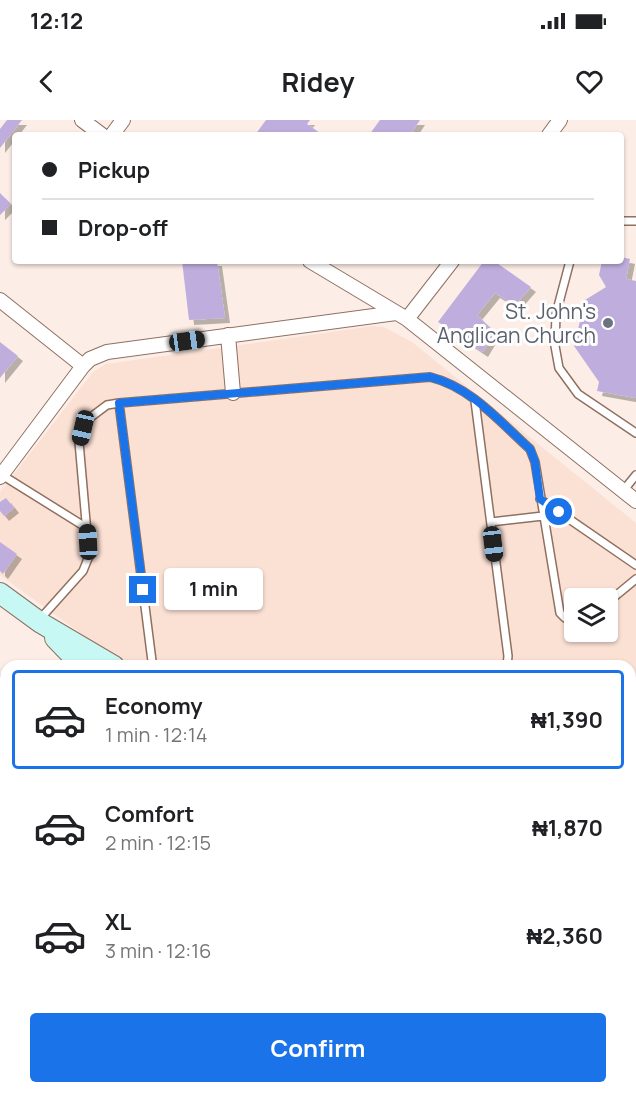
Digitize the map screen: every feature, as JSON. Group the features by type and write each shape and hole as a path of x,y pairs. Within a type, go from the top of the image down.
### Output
{"street":[{"path":"82,120 98,132"},
{"path":"315,264 402,316 636,501"},
{"path":"1,476 90,359 107,352 402,316 449,264"},
{"path":"0,300 83,366"},
{"path":"228,336 233,393"},
{"path":"0,593 39,622 104,660"},
{"path":"39,622 76,660"}],"lane":[{"path":"569,264 556,314 555,346 559,368 578,394 636,433"},
{"path":"39,622 83,571 89,556 80,442 87,420 107,405 430,377 463,390 530,449 535,462 560,613 564,617"},
{"path":"476,401 508,660"},
{"path":"119,403 152,660"},
{"path":"623,491 636,475"},
{"path":"1,476 87,528"},
{"path":"540,499 636,565"},
{"path":"490,522 543,516"},
{"path":"618,594 636,579"}],"shaded area":[{"path":"373,326 384,327 412,342 636,523 636,660 118,660 0,575 0,492 93,372 106,364"}],"building":[{"path":"7,120 22,120 0,148 0,129"},
{"path":"266,120 310,120 307,124 319,132 257,132"},
{"path":"380,120 420,120 412,132 371,132"},
{"path":"0,193 11,204 0,215"},
{"name":"St. John's Anglican Church","path":"624,258 630,259 626,279 636,281 636,398 597,391 599,382 574,346 585,300 606,287 599,275 601,264 624,264"},
{"path":"182,264 217,264 225,318 189,320"},
{"path":"482,264 498,264 531,287 515,305 495,293 477,315 495,332 483,352 438,322"},
{"path":"0,342 18,356 0,378"},
{"path":"6,498 14,508 4,516 0,511 0,502"},
{"path":"0,542 17,554 3,574 0,571"}],"place":[{"name":"St. John's Anglican Church","path":"608,323"}],"route":[{"path":"143,590 119,403 430,377 463,390 530,449 535,462 540,499 559,512"}]}
